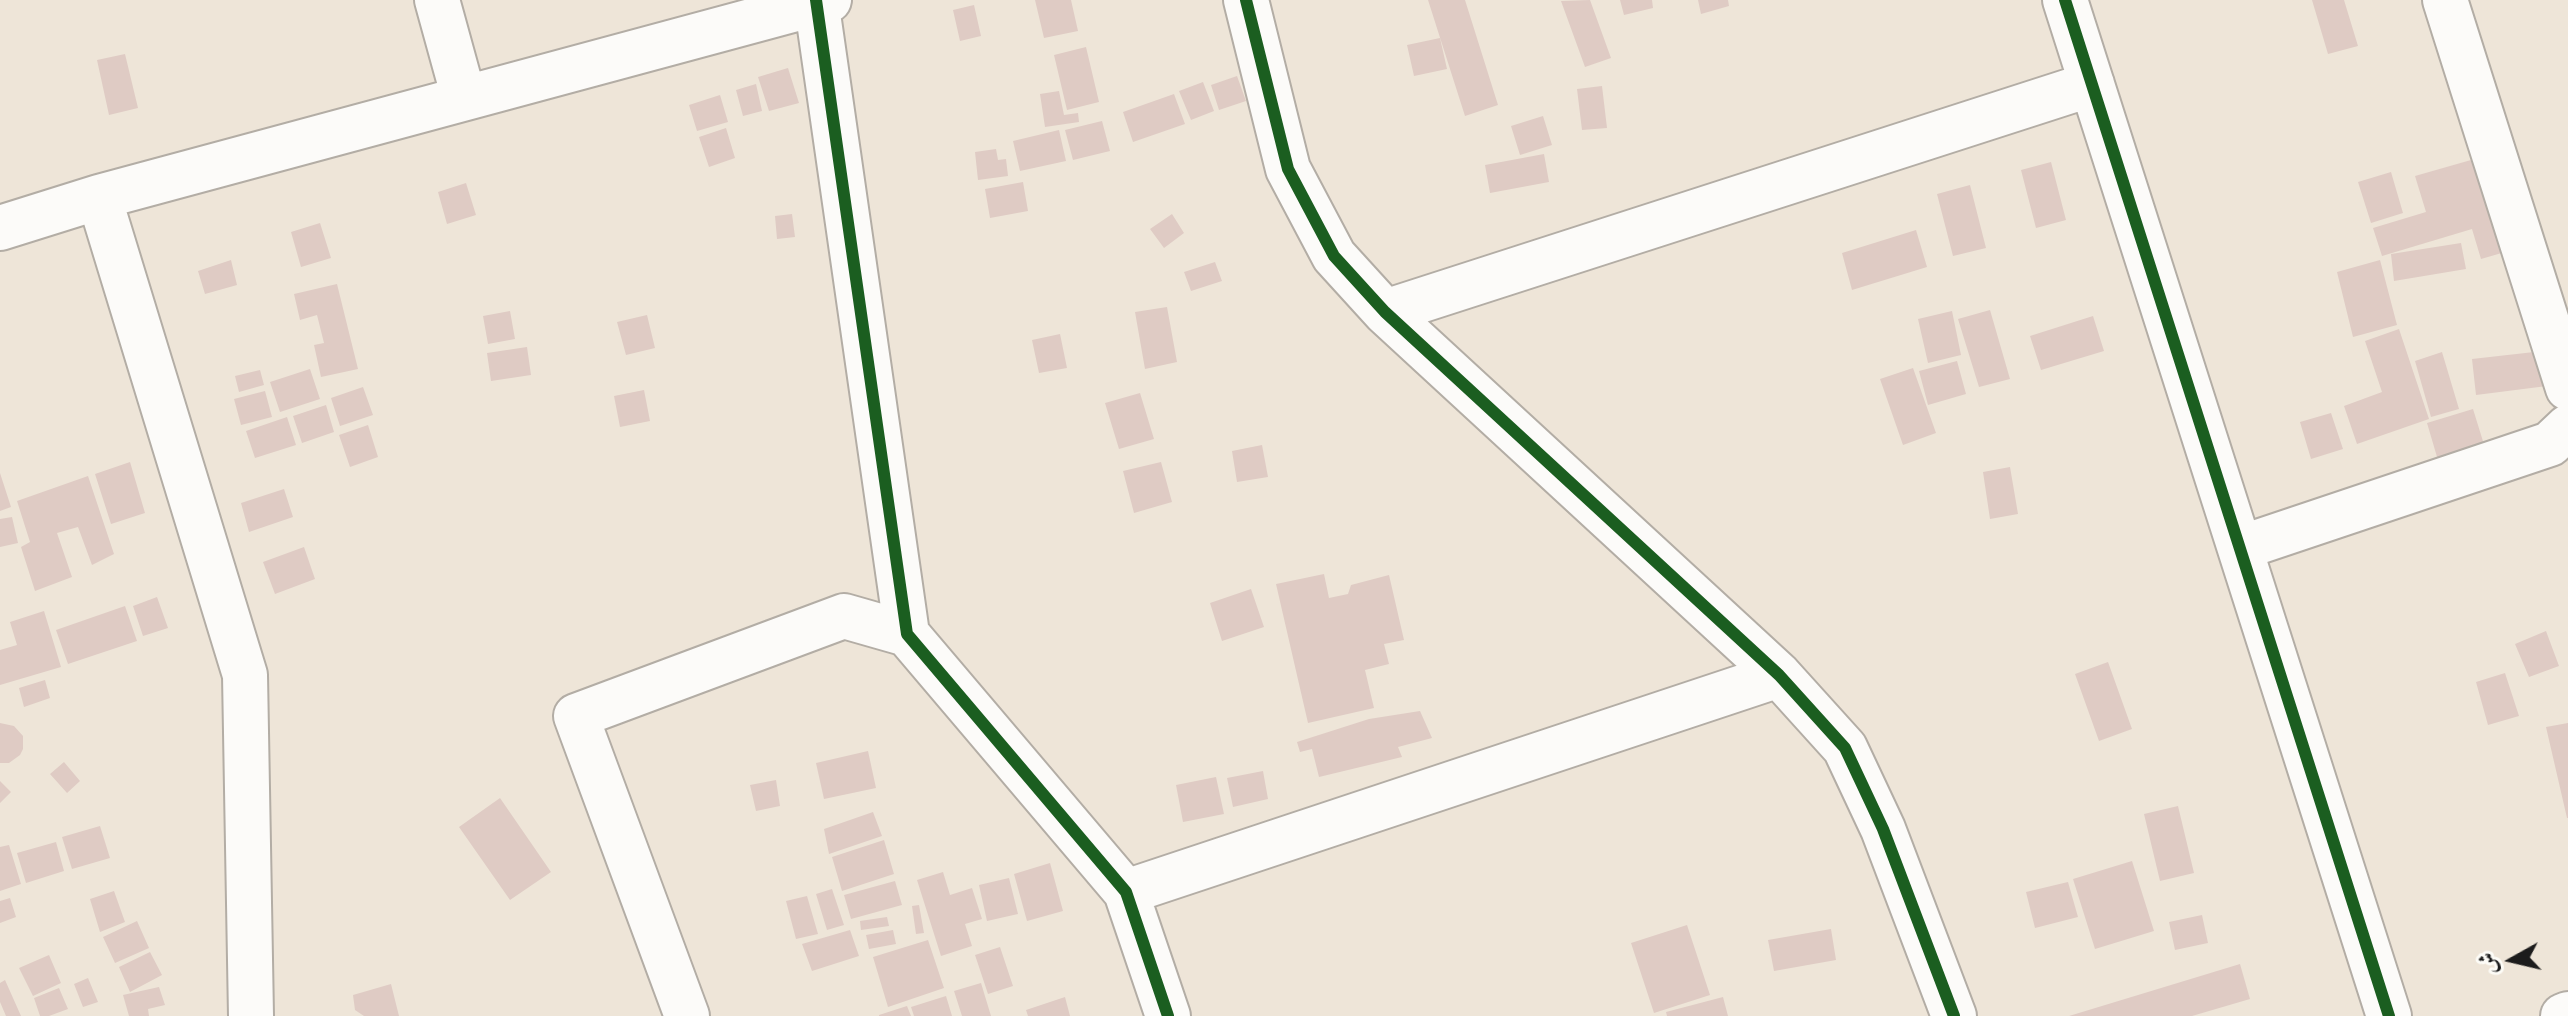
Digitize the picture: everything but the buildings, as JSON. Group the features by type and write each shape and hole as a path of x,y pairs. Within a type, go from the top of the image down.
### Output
{"street":[{"path":"437,0 464,98"},
{"path":"1246,0 1288,169 1334,256 1385,312 1779,675 1845,748 1883,829 1954,1016"},
{"path":"2065,0 2389,1016"},
{"path":"2445,0 2568,388"},
{"path":"0,228 99,197 821,1 907,634 1126,892 1168,1016"},
{"path":"1385,312 2092,84"},
{"path":"99,197 245,675 251,1016"},
{"path":"2240,548 2550,444 2568,427"},
{"path":"687,1016 576,716 844,616 907,634"},
{"path":"1126,892 1779,675"}],"cycle path":[{"path":"816,0 907,634 1126,892 1168,1016"},
{"path":"1246,0 1288,169 1334,256 1385,312 1779,675 1845,748 1883,829 1954,1016"},
{"path":"2065,0 2389,1016"}]}
